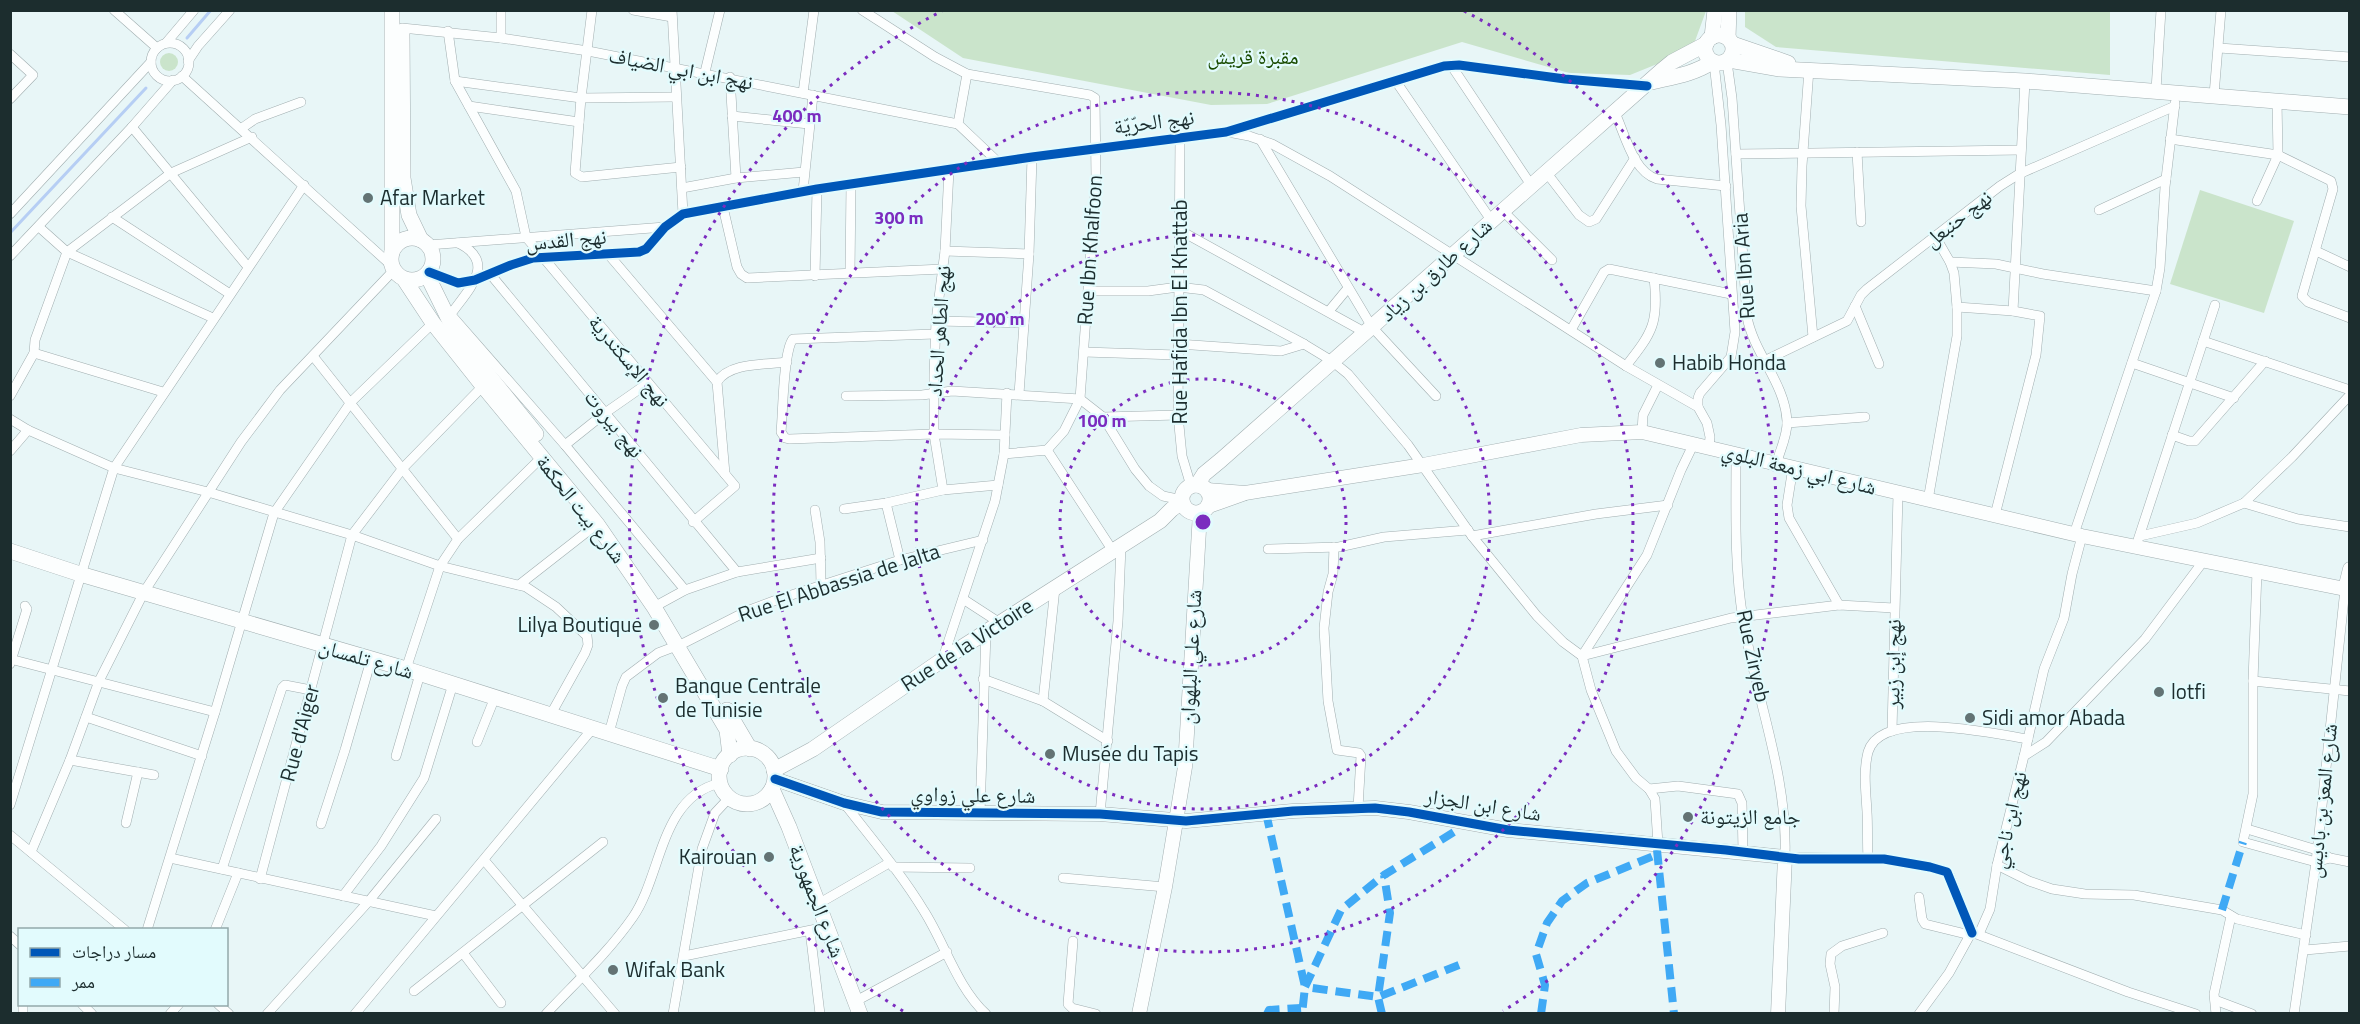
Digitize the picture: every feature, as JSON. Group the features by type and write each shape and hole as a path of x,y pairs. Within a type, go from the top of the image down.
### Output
{"main road":[{"path":"392,10 396,267"},
{"name":"شارع بيت الحكمة","path":"402,10 403,178 409,215 433,253 433,263 428,274 447,310 457,336 605,520 680,644 727,730 730,755"},
{"path":"1715,10 1706,54 1721,61 1780,69 2156,90 2175,99 2214,95 2349,107"},
{"path":"1721,61 1733,55 1729,10"},
{"path":"1709,41 1723,35 1731,41 1807,69"},
{"name":"شارع طارق بن زياد","path":"1193,506 1184,492 1200,487 1204,474 1672,62 1709,41"},
{"name":"شارع طارق بن زياد","path":"1649,84 1721,61"},
{"path":"396,267 401,241 414,238 424,242"},
{"path":"396,267 412,280 428,274"},
{"name":"شارع بيت الحكمة","path":"396,267 433,323 597,524 657,605"},
{"path":"1193,506 1210,498 1200,487"},
{"name":"Rue de la Victoire","path":"774,779 813,749 1000,622 1160,522 1168,513 1193,506"},
{"name":"شارع تلمسان","path":"10,551 241,623 551,714 609,733 720,776"},
{"name":"شارع بيت الحكمة","path":"680,644 750,749"},
{"path":"743,749 750,749 766,755 774,779 760,801 753,804 736,802 729,798 720,776 730,755 743,749"},
{"name":"شارع الجمهورية","path":"774,779 826,927 858,1007"}],"street":[{"path":"114,10 157,48"},
{"path":"10,214 151,62 157,48 166,43 194,10"},
{"path":"10,256 132,127 173,80 182,76 198,46 230,10"},
{"path":"501,10 501,38"},
{"path":"592,10 581,98 575,173 582,177 681,167"},
{"path":"633,10 672,14 683,214"},
{"path":"705,72 720,10"},
{"path":"803,191 809,124 808,94 813,10"},
{"path":"862,10 935,57 967,74 958,124 998,162"},
{"path":"2156,90 2161,10"},
{"path":"2214,95 2221,10"},
{"name":"نهج ابن ابي الضياف","path":"402,28 448,31 588,51 705,72 958,124"},
{"path":"448,31 455,81 516,191 526,237"},
{"path":"166,43 182,47 188,61"},
{"path":"2219,48 2349,57"},
{"path":"10,54 33,75 10,99"},
{"name":"Rue Ibn Aria","path":"1721,61 1730,79 1747,317 1751,337 1780,395 1787,423 1777,462"},
{"name":"Rue Ibn Aria","path":"1698,407 1700,393 1731,357 1735,333 1731,294 1721,61"},
{"path":"151,62 158,76 173,80"},
{"path":"1451,65 1531,185"},
{"name":"نهج الحرّيّة","path":"665,227 683,214 803,191 1096,148 1226,132 1451,65 1565,79 1649,84"},
{"path":"1807,69 1801,206 1813,337"},
{"name":"Rue Ibn Khalfoon","path":"967,74 1094,97 1096,180 1080,399"},
{"path":"31,852 70,760 99,681 144,592 241,442 280,390 396,267 182,76"},
{"path":"730,77 736,178"},
{"path":"1395,80 1497,215 1552,260"},
{"path":"455,81 581,98 675,97"},
{"path":"2013,311 2025,81"},
{"path":"2024,756 2046,662 2064,618 2078,535 2156,291 2175,99"},
{"name":"نهج حنبعل","path":"1764,361 1847,321 1861,295 1867,289 2000,186 2019,174 2175,99"},
{"path":"2256,201 2278,155 2277,101"},
{"path":"242,128 255,119 300,102"},
{"path":"469,106 579,122"},
{"path":"1615,113 1643,171 1653,177 1726,186"},
{"path":"732,116 809,124"},
{"path":"132,127 248,267"},
{"path":"1226,132 1260,139 1330,176 1626,366 1698,407 1707,423 1710,437 1709,447"},
{"path":"10,396 34,353 38,330 67,252 171,173 252,137"},
{"name":"Rue Hafida Ibn El Khattab","path":"1180,137 1178,415 1182,456 1200,487"},
{"path":"1260,139 1348,288 1369,330 1436,396"},
{"path":"2170,139 2278,155 2326,177 2333,183 2316,251 2302,290 2303,299 2349,318"},
{"path":"1736,154 2021,150"},
{"path":"1857,152 1861,222"},
{"path":"1020,394 1029,254 1032,157"},
{"path":"1546,172 1580,215 1589,222 1596,219 1635,158"},
{"name":"نهج الطاهر الحداد","path":"943,490 934,434 935,334 945,250 950,170"},
{"path":"682,188 736,178 804,172"},
{"path":"2098,210 2166,179"},
{"path":"850,273 851,184"},
{"path":"10,805 114,468 304,185"},
{"path":"815,276 817,189"},
{"path":"723,207 737,267 743,276 753,279 943,269"},
{"path":"112,217 230,294"},
{"path":"39,227 67,252 213,318"},
{"name":"نهج القدس","path":"424,242 456,242 665,227"},
{"name":"نهج القدس","path":"428,274 451,282 475,280 524,260 541,257 609,255 646,249 665,227"},
{"path":"1181,231 1329,311 1369,330"},
{"path":"1928,500 1954,358 1957,307 1954,273 1935,236"},
{"name":"نهج الإسكندرية","path":"526,237 733,484 733,490 693,522"},
{"path":"456,242 476,256 478,268 475,280 447,310 565,445 685,590"},
{"path":"945,250 1029,254"},
{"path":"2316,251 2349,267"},
{"path":"609,255 717,382 725,474"},
{"path":"1950,262 1996,264 2156,291"},
{"path":"1571,330 1606,270 1613,269 1731,294"},
{"name":"نهج بيروت","path":"491,275 736,572"},
{"path":"1626,366 1652,329 1656,310 1654,278"},
{"path":"1088,291 1197,288 1214,294 1304,344 1332,361 1357,383 1423,465 1470,533 1537,616 1563,642 1582,656 1591,690 1616,751 1655,799 1658,844"},
{"path":"1329,311 1348,288"},
{"path":"2138,541 2215,305"},
{"path":"1855,306 1879,364"},
{"path":"1957,307 2013,311 2040,316 2039,337 1995,514"},
{"path":"936,321 1024,323"},
{"path":"148,928 202,756 274,513 351,402 433,323"},
{"path":"935,334 798,338 789,344 781,432 785,438 934,434 1005,435"},
{"path":"2203,341 2349,390"},
{"path":"1178,345 1281,351 1304,344"},
{"path":"1084,352 1177,355"},
{"path":"34,353 163,392"},
{"path":"313,356 458,539"},
{"path":"2172,435 2195,441 2265,361"},
{"path":"717,382 720,377 731,370 787,362"},
{"path":"2132,363 2234,398"},
{"path":"565,445 648,383"},
{"path":"1642,432 1643,415 1658,385"},
{"name":"Rue d'Aiger","path":"260,879 352,535 403,468 483,386"},
{"path":"846,396 952,391 1080,399 1103,417 1135,469 1149,486 1163,496 1193,506"},
{"path":"942,660 983,540 998,486 1004,454 1007,393"},
{"path":"2138,541 2197,523 2244,503 2292,457 2349,395"},
{"path":"1004,454 1047,450 1064,431 1080,399"},
{"path":"1103,417 1178,415"},
{"path":"1787,423 1865,417"},
{"path":"10,419 28,430 114,468 208,492 352,535 440,566 533,590 587,636 588,645 585,652 551,714"},
{"path":"10,452 28,430"},
{"name":"شارع ابي زمعة البلوي","path":"1193,506 1245,493 1423,465 1581,435 1642,432 1777,462 1898,494 1995,514 2078,535 2138,541 2257,571 2347,589"},
{"path":"1582,656 1642,564 1694,443"},
{"path":"1047,450 1117,548 1118,621 1100,814"},
{"name":"Rue Ziryeb","path":"1736,454 1736,515 1742,617 1776,763 1785,828 1785,857"},
{"path":"396,756 413,672 440,566 458,539 542,457"},
{"path":"1793,467 1787,506 1789,518 1839,605"},
{"path":"844,509 886,503 943,490 998,486"},
{"name":"شارع ابي زمعة البلوي","path":"1200,487 1245,493"},
{"name":"نهج إبن زبير","path":"1868,858 1865,778 1869,750 1879,736 1892,731 1898,494"},
{"path":"886,503 900,561"},
{"path":"2244,503 2298,519 2349,527"},
{"path":"1268,549 1334,547 1384,537 1470,533 1668,505"},
{"name":"شارع علي البلهوان","path":"1139,1014 1165,887 1188,734 1193,506"},
{"path":"815,510 821,558 820,585"},
{"path":"519,585 597,524"},
{"name":"Rue El Abbassia de Jalta","path":"609,733 626,677 644,662 747,611 820,585 900,561 983,540"},
{"path":"1334,547 1333,574 1324,621 1328,701 1337,750 1359,753 1361,756 1358,808"},
{"path":"657,605 685,590 736,572 821,558"},
{"name":"نهج ابن ناجي","path":"1919,1014 1949,974 1990,909 1997,865 2024,756 2046,742 2137,647 2205,559"},
{"path":"2347,589 2349,569"},
{"path":"2257,571 2253,681 2253,794 2243,842 2316,862 2330,858"},
{"path":"1044,701 1055,588"},
{"name":"شارع المعز بن باديس","path":"2294,1014 2316,862 2333,689 2347,589"},
{"path":"963,599 1000,622"},
{"path":"1582,656 1742,617 1839,605 1894,608"},
{"path":"24,606 27,609 11,661 99,681 215,712"},
{"path":"980,813 986,632"},
{"path":"321,824 345,750 370,660"},
{"path":"983,679 1044,701 1108,741"},
{"path":"2253,681 2349,691"},
{"path":"343,896 381,846 424,778 453,684"},
{"path":"222,869 282,688 285,685 291,685 311,690"},
{"path":"477,742 495,697"},
{"path":"86,717 202,756"},
{"path":"355,1014 593,728"},
{"path":"1892,731 1907,728 1956,728 2028,739"},
{"path":"70,760 154,775"},
{"path":"126,823 138,772"},
{"path":"546,1014 583,978 618,938 643,901 655,863 673,823 694,795 720,776"},
{"name":"شارع علي زواوي","path":"774,779 844,803 882,812 1100,814 1176,821"},
{"path":"1649,789 1678,786 1738,794 1742,803 1743,852"},
{"path":"673,1014 702,849 715,813 729,798"},
{"path":"844,803 921,906 967,992 986,1014"},
{"name":"شارع ابن الجزار","path":"1176,821 1358,808 1408,812 1508,830 1785,857"},
{"path":"267,1014 369,901 436,819"},
{"path":"2247,829 2317,850 2330,858 2349,862"},
{"path":"10,836 123,928"},
{"path":"414,991 603,842"},
{"path":"1778,1014 1785,857 1868,858 1930,867 1947,872 1974,934"},
{"path":"170,858 436,916"},
{"path":"484,860 615,1014"},
{"path":"818,904 891,865 970,868"},
{"path":"1997,865 2029,881 2052,889 2085,894 2147,897 2222,910 2231,916 2256,924 2306,935"},
{"path":"216,928 238,873"},
{"path":"1063,878 1165,887"},
{"path":"1919,897 1922,919 1925,924 1974,934 2128,992 2196,1014"},
{"path":"2216,1014 2215,1000 2231,916"},
{"path":"684,956 826,927"},
{"path":"810,931 820,1014"},
{"path":"1834,1014 1835,987 1830,964 1831,954 1850,943 1883,933"},
{"path":"1073,941 1068,1004 1072,1008 1096,1014"},
{"path":"2305,950 2349,946"},
{"path":"858,1007 947,952"},
{"path":"464,953 501,1003"},
{"path":"2215,1000 2252,1014"},
{"path":"365,1001 367,1014"}],"green space":[{"name":"مقبرة قريش","path":"892,11 1706,11 1695,41 1672,58 1630,75 1569,73 1462,42 1267,104 1211,105 963,58"},
{"path":"1745,11 2110,11 2110,75 1776,47 1745,27"},
{"path":"169,53 177,58 178,62 173,70 169,71 161,66 160,62 165,54"},
{"path":"2200,190 2294,221 2264,313 2170,284"}],"waterway":[{"path":"187,38 211,10"},
{"path":"10,233 146,88"}],"marked path":[{"path":"1266,813 1305,987 1302,1014"},
{"path":"1459,965 1378,997 1305,987 1341,910 1384,875 1454,832 1461,822"},
{"path":"2222,910 2243,842"},
{"path":"1657,850 1674,1014"},
{"path":"1541,1014 1545,985 1536,954 1547,923 1562,901 1587,883 1656,855"},
{"path":"1382,1014 1378,997 1390,913 1384,875"},
{"path":"1267,1014 1269,1010 1301,1008"}],"cycle path":[{"path":"429,272 458,283 475,280 533,258 639,252 646,249 665,227 683,214 817,189 1032,157 1226,132 1444,66 1459,65 1565,79 1647,86"},
{"path":"775,779 844,803 882,812 1100,814 1186,821 1293,811 1375,808 1508,830 1799,859 1884,859 1947,872 1972,933"}],"place":[{"name":"Afar Market","path":"368,198"},
{"name":"Habib Honda","path":"1660,363"},
{"name":"Lilya Boutique","path":"654,625"},
{"name":"lotfi","path":"2159,692"},
{"name":"Banque Centrale de Tunisie","path":"663,698"},
{"name":"Sidi amor Abada","path":"1970,718"},
{"name":"Musée du Tapis","path":"1050,754"},
{"name":"جامع الزيتونة","path":"1688,817"},
{"name":"Kairouan","path":"769,857"},
{"name":"Wifak Bank","path":"613,970"}]}
